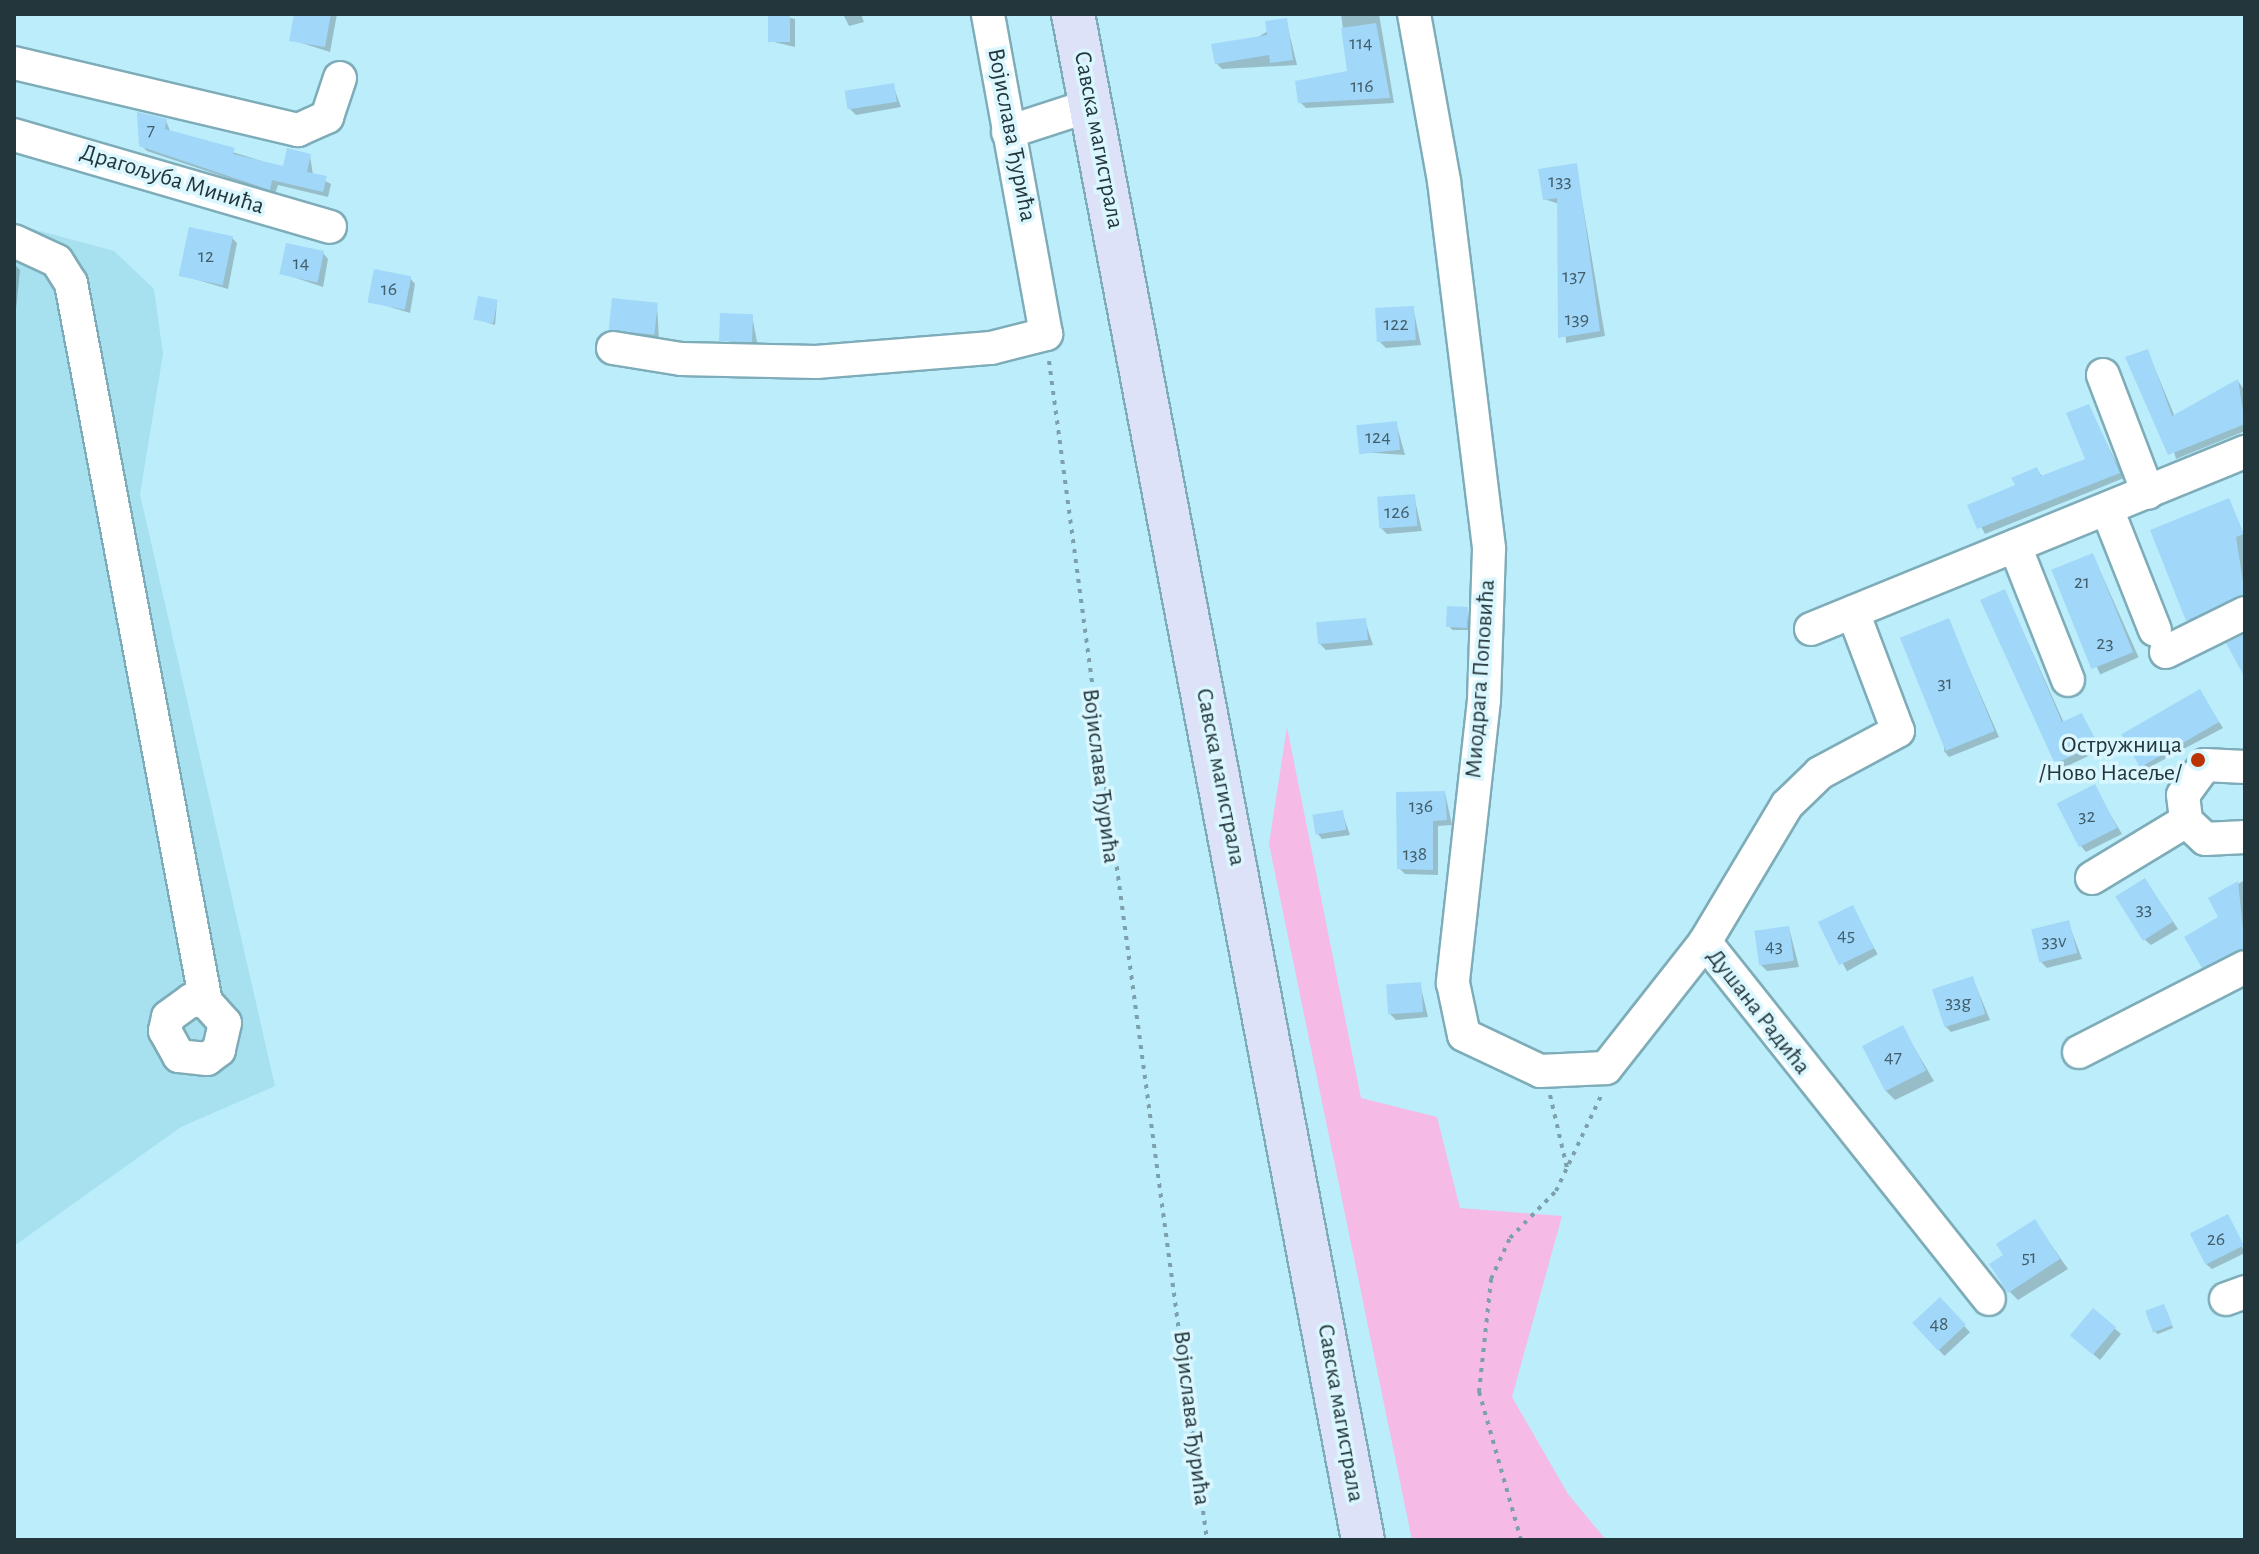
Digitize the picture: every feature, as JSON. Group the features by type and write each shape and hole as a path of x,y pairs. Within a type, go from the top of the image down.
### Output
{"main road":[{"name":"Савска магистрала","path":"1073,14 1363,1540"}],"street":[{"name":"Војислава Ђурића","path":"988,14 1046,334"},
{"name":"Миодрага Поповића","path":"1414,14 1444,181 1489,549 1484,700 1453,983 1464,1035 1540,1071 1586,1072 1618,1061"},
{"path":"14,63 298,130 327,117 340,78"},
{"path":"1008,132 1091,105"},
{"name":"Драгољуба Минића","path":"14,135 330,227"},
{"path":"14,241 57,261 71,283 206,1002"},
{"path":"613,348 681,359 816,362 1012,346 1046,334"},
{"path":"2103,375 2148,493"},
{"path":"1811,629 2245,452"},
{"path":"2107,509 2161,641 2245,613"},
{"path":"2015,546 2068,680"},
{"name":"Душана Радића","path":"1853,612 1897,716 1895,736 1820,773 1787,805 1705,942 1989,1299"},
{"path":"2245,767 2217,761 2194,773 2183,795 2186,821 2217,843 2245,837"},
{"path":"2092,878 2186,821"},
{"path":"1618,1061 1705,942"},
{"path":"2079,1052 2245,967"}],"path":[{"name":"Војислава Ђурића","path":"1046,334 1207,1540"},
{"path":"1521,1540 1479,1392 1479,1349 1499,1256 1544,1207 1567,1168 1618,1061"},
{"path":"1540,1071 1567,1168"}],"shaded area":[{"path":"14,224 114,251 154,289 163,354 140,494 275,1086 181,1127 14,1246"},
{"path":"1287,727 1361,1098 1437,1117 1460,1208 1562,1216 1512,1397 1568,1494 1606,1540 1412,1540 1269,844"}],"building":[{"path":"294,14 331,14 325,47 289,41"},
{"path":"768,14 790,14 790,42 768,42"},
{"path":"1287,18 1293,60 1270,63 1269,55 1215,64 1211,44 1267,35 1265,21"},
{"path":"1376,23 1390,98 1298,103 1295,81 1347,71 1341,28"},
{"path":"894,83 897,102 848,110 845,91"},
{"path":"137,112 167,119 165,129 235,148 233,154 283,166 287,148 311,154 307,172 327,176 323,192 272,180 270,190 139,146"},
{"path":"1577,163 1600,331 1558,338 1557,198 1543,200 1538,169"},
{"path":"189,227 233,236 223,285 179,276"},
{"path":"286,243 324,251 317,282 279,274"},
{"path":"374,269 411,276 405,310 368,302"},
{"path":"478,296 498,300 493,323 473,320"},
{"path":"612,298 658,303 654,335 609,330"},
{"path":"1414,306 1416,340 1377,342 1375,308"},
{"path":"720,313 753,314 752,342 719,341"},
{"path":"2148,349 2172,416 2238,379 2245,424 2168,455 2125,357"},
{"path":"2089,404 2120,473 1977,529 1967,505 2015,485 2011,478 2037,467 2041,476 2085,459 2066,413"},
{"path":"1397,421 1400,450 1359,454 1356,425"},
{"path":"1415,494 1417,526 1379,529 1377,497"},
{"path":"2229,498 2244,534 2236,537 2245,594 2186,621 2150,530"},
{"path":"2093,553 2133,652 2091,669 2051,570"},
{"path":"2005,589 2062,722 2082,713 2097,744 2055,764 1980,600"},
{"path":"1447,606 1468,607 1467,628 1446,627"},
{"path":"1366,618 1368,640 1318,644 1316,622"},
{"path":"1949,618 1995,731 1946,751 1900,638"},
{"path":"2245,634 2245,678 2226,643"},
{"path":"2200,689 2219,722 2140,767 2121,735"},
{"path":"2095,784 2117,828 2079,847 2057,804"},
{"path":"1445,791 1447,820 1433,821 1433,870 1397,869 1396,792"},
{"path":"1343,810 1346,830 1316,835 1312,815"},
{"path":"2145,878 2173,922 2143,941 2115,897"},
{"path":"2238,881 2245,948 2202,968 2184,937 2218,917 2208,898"},
{"path":"1853,905 1874,948 1839,965 1818,922"},
{"path":"2069,920 2077,953 2039,962 2031,929"},
{"path":"1789,926 1794,961 1759,966 1754,931"},
{"path":"1973,976 1985,1014 1944,1027 1932,989"},
{"path":"1421,982 1423,1012 1388,1014 1386,984"},
{"path":"1903,1025 1926,1070 1885,1091 1862,1046"},
{"path":"2228,1214 2244,1245 2206,1265 2190,1234"},
{"path":"2035,1219 2060,1259 2008,1293 1989,1264 2003,1255 1996,1244"},
{"path":"1940,1297 1966,1325 1938,1351 1912,1323"},
{"path":"2164,1304 2172,1326 2153,1332 2145,1311"},
{"path":"2093,1308 2116,1327 2093,1355 2070,1336"}],"place":[{"name":"Остружница /Ново Насеље/","path":"2198,760"}]}
